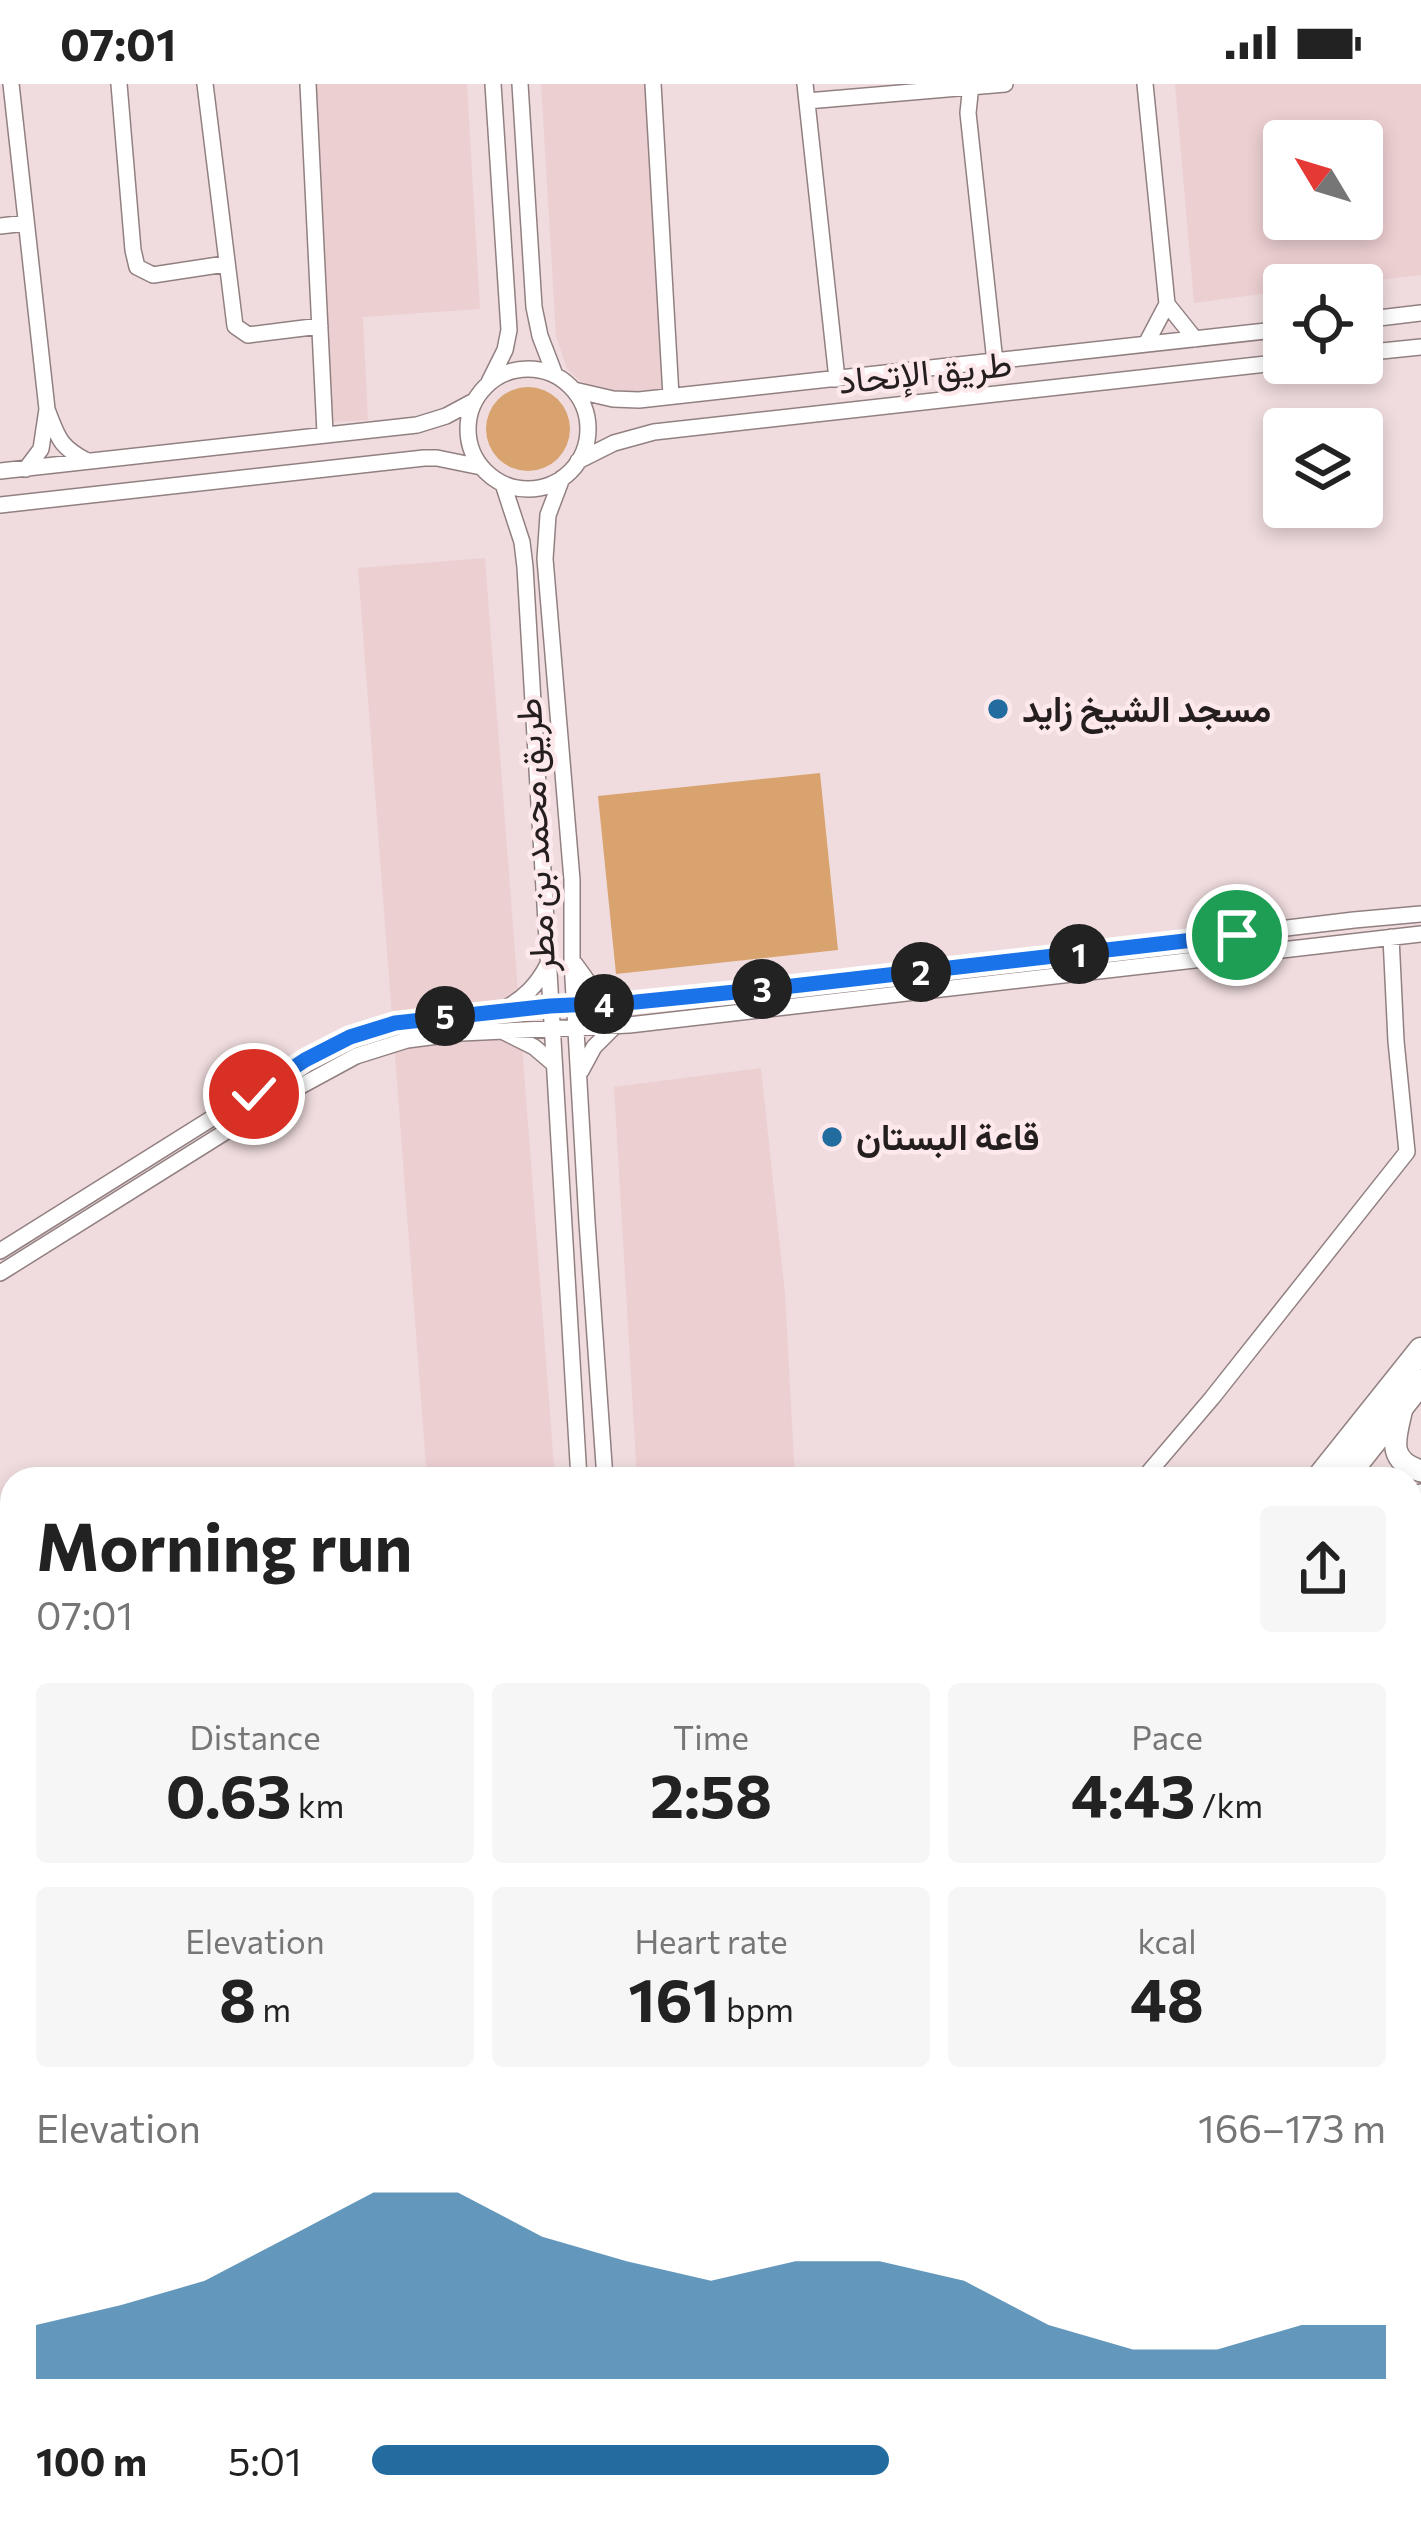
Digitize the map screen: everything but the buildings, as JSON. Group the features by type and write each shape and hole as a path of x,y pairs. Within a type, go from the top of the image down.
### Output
{"highway":[{"path":"1328,1467 1421,1350"},
{"path":"1354,1467 1421,1382"},
{"path":"590,2529 601,2529"}],"main road":[{"path":"1402,1406 1395,1448 1403,1463 1412,1467"}],"street":[{"path":"11,84 47,409 59,442 89,461"},
{"path":"119,84 137,267 152,275 225,264"},
{"path":"205,84 232,320 248,335 320,326"},
{"path":"308,84 325,434"},
{"path":"0,472 417,425 474,401 505,350 509,330 493,84"},
{"path":"520,84 534,307 555,375"},
{"path":"653,84 671,396"},
{"path":"836,379 806,93 1005,84"},
{"path":"1144,84 1167,304 1195,339"},
{"path":"970,86 968,113 995,362"},
{"path":"0,226 26,223"},
{"path":"1146,344 1167,304"},
{"path":"1383,318 1421,314"},
{"name":"طريق اﻹتحاد","path":"574,390 620,400 671,396 1263,331"},
{"path":"1383,351 1421,347"},
{"name":"طريق اﻹتحاد","path":"578,460 621,440 654,432 1263,364"},
{"path":"474,401 468,428 474,455 503,484 539,488 562,478 578,460 587,424 574,390 542,370 513,370 488,384"},
{"path":"26,469 41,449 47,409"},
{"path":"0,505 424,458 481,467"},
{"name":"طريق محمد بن مطر","path":"562,478 548,515 545,559 572,880 572,961 604,1467"},
{"name":"طريق محمد بن مطر","path":"503,484 525,567 578,1467"},
{"path":"0,1251 305,1060 350,1037 395,1023 783,987 1421,914"},
{"path":"0,1273 286,1094 356,1056 407,1040 615,1026 1421,934"},
{"path":"1214,959 1210,952 1220,937"},
{"path":"1153,1467 1407,1152 1391,937"},
{"path":"1024,980 1042,970 1038,958"},
{"path":"572,961 593,989 615,1004"},
{"path":"501,1011 527,994 549,964"},
{"path":"775,1007 769,998 783,987"},
{"path":"579,1076 593,1047 615,1026"},
{"path":"501,1031 534,1047 554,1064"}],"shaded area":[{"path":"312,84 467,84 480,309 363,317 368,420 332,422"},
{"path":"541,84 646,84 664,389 599,390 567,369 556,336"},
{"path":"1175,84 1421,84 1421,275 1383,280 1383,264 1263,264 1263,294 1194,303"},
{"path":"528,387 558,399 570,429 558,459 528,471 498,459 486,429 498,399"},
{"path":"485,558 554,1467 426,1467 358,568"},
{"path":"820,773 838,950 616,974 598,796"},
{"path":"761,1068 785,1294 794,1467 636,1467 614,1087"}],"place":[{"name":"مسجد الشيخ زايد","path":"998,709"},
{"name":"قاعة البستان","path":"832,1137"}],"route":[{"path":"254,1094 350,1037 395,1023 775,988 1237,935"}]}
